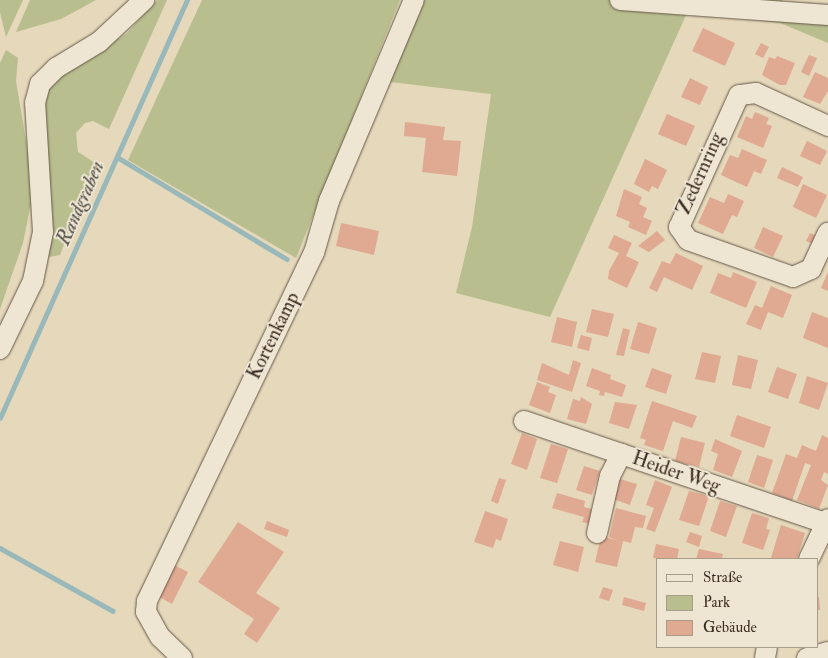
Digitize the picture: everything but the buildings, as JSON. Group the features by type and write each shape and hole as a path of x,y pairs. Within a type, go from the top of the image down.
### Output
{"street":[{"path":"0,349 33,281 43,232 35,103 40,84 56,68 99,42 144,0"},
{"name":"Kortenkamp","path":"182,658 160,637 146,612 146,600 314,253 329,200 414,0"},
{"path":"620,0 828,15"},
{"name":"Zedernring","path":"828,126 756,93 739,94 679,227 688,240 793,277 811,269 828,233"},
{"name":"Heider Weg","path":"524,421 827,522"},
{"path":"598,533 610,476 621,454"},
{"path":"809,558 827,522"},
{"path":"806,658 828,652"}],"green space":[{"path":"0,0 23,0 6,37 0,12"},
{"path":"30,0 96,0 61,19 16,32"},
{"path":"157,0 167,0 109,129 93,121 85,123 76,133 78,152 95,163 60,255 49,257 42,122 46,89 57,77 126,34"},
{"path":"202,0 400,0 296,258 128,160"},
{"path":"415,0 783,0 781,13 828,18 828,43 780,23 687,13 550,317 456,293 472,227 491,94 382,81 420,14"},
{"path":"6,50 18,58 16,81 34,188 23,243 0,309 0,63"}],"waterway":[{"name":"Randgraben","path":"0,418 187,0"},
{"path":"117,157 287,259"},
{"path":"0,548 113,611"}]}
